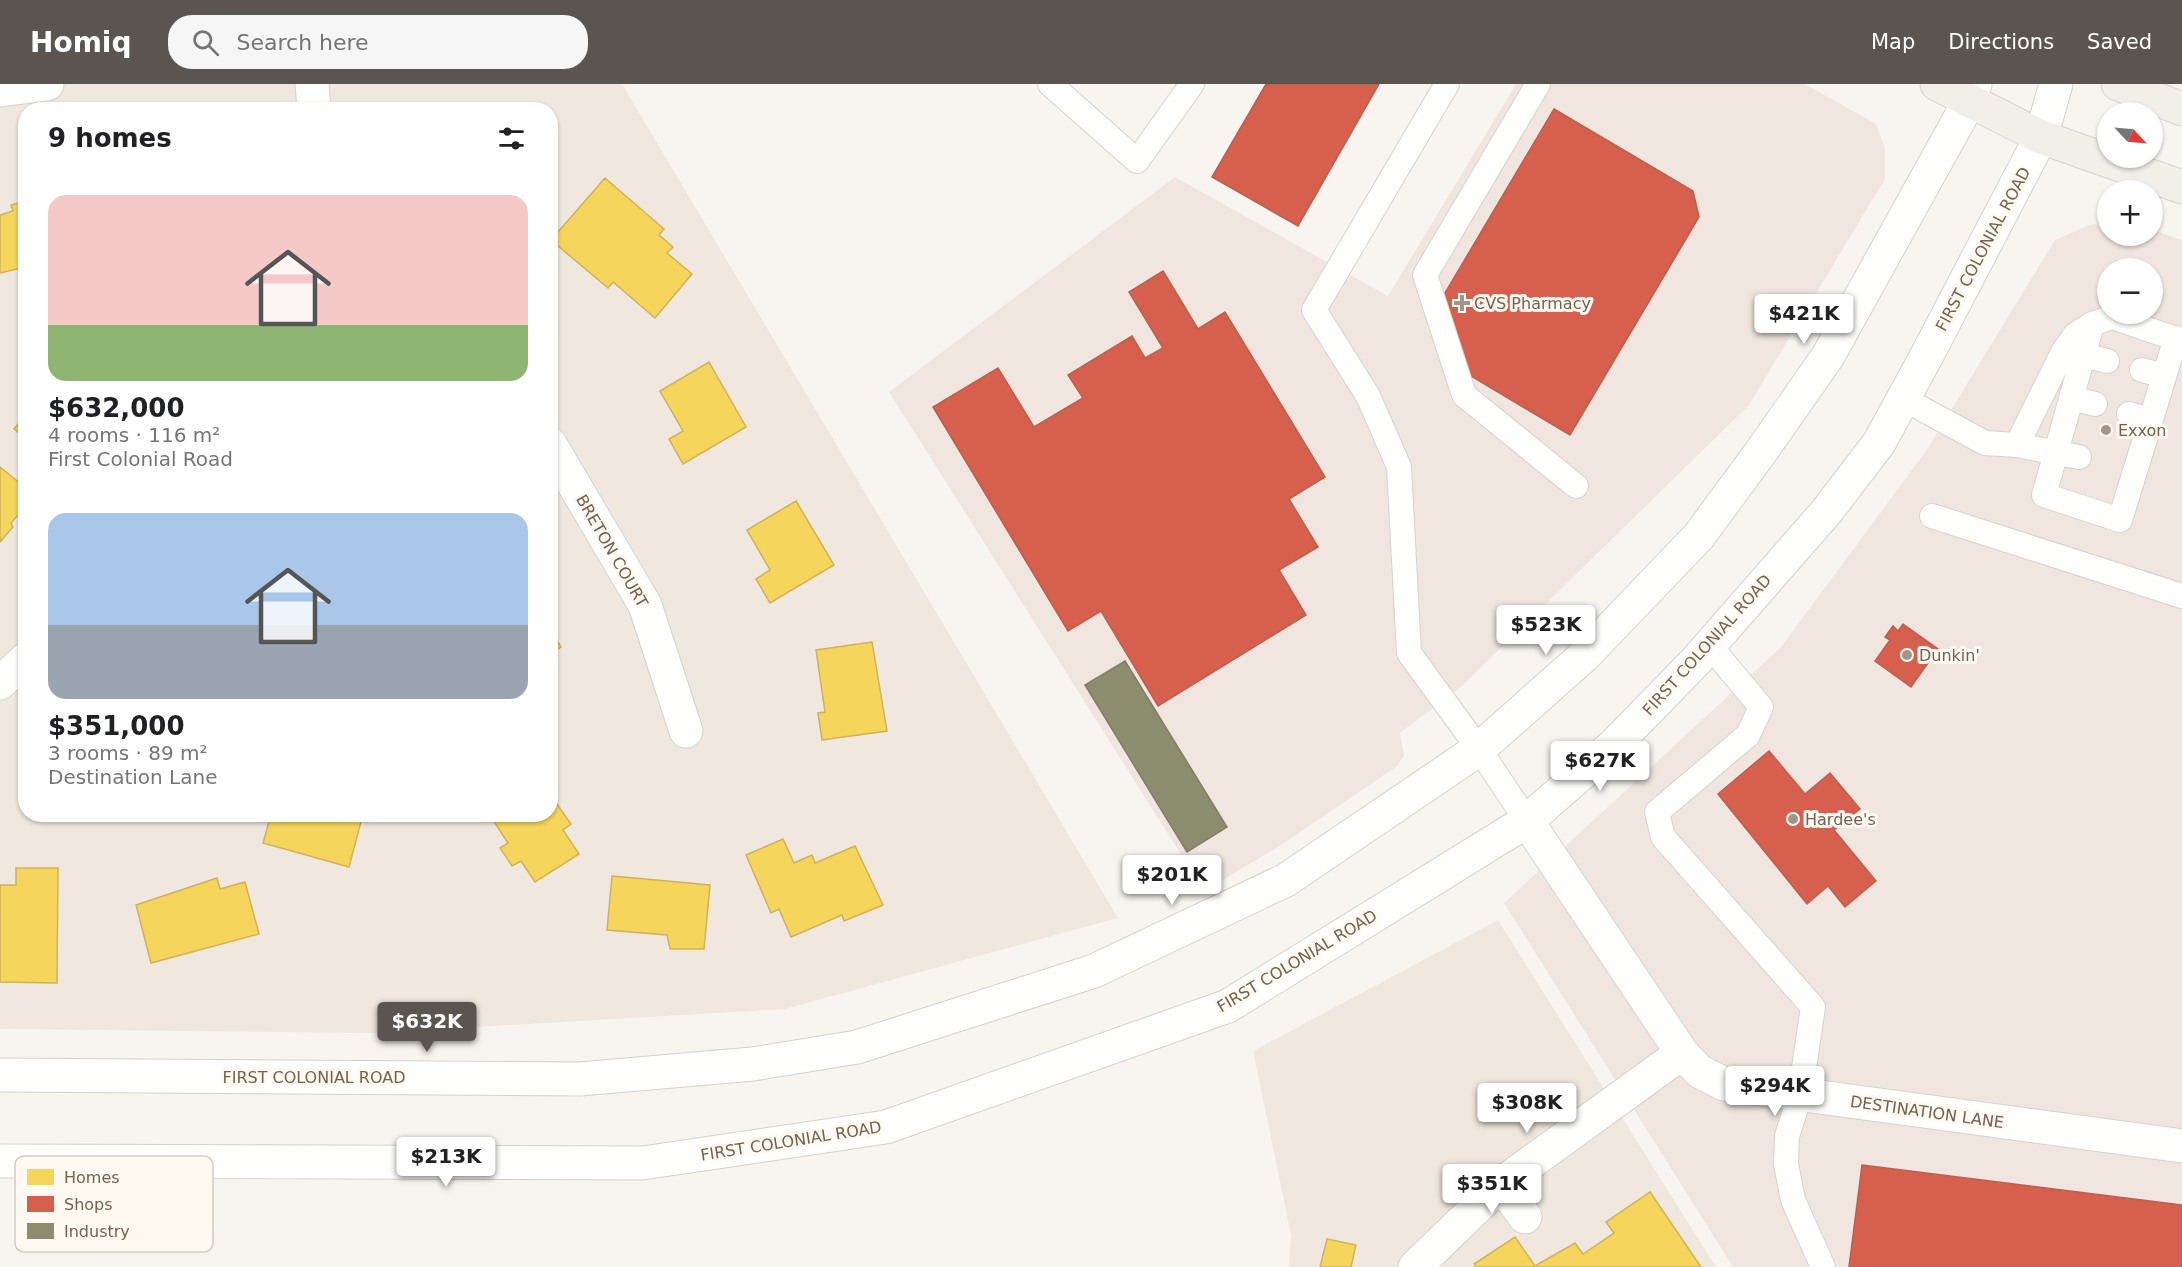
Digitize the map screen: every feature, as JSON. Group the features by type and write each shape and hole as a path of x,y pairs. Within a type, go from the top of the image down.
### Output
{"main road":[{"path":"0,90 47,84"},
{"path":"312,84 313,102"},
{"path":"1937,84 1972,93 2041,137 2182,188"},
{"name":"FIRST COLONIAL ROAD","path":"213,1162 643,1163 886,1127 1228,1006 1527,821 1613,746 1710,646 1827,511 1879,443 2041,137 2056,84"},
{"path":"2118,84 2182,109"},
{"name":"FIRST COLONIAL ROAD","path":"0,1075 580,1079 753,1064 857,1047 1094,971 1286,880 1479,749 1584,656 1699,536 1828,356 1972,93"},
{"name":"BRETON COURT","path":"558,458 645,605 686,731"},
{"name":"DESTINATION LANE","path":"1527,821 1682,1053 1699,1071 1724,1084 2182,1146"},
{"path":"1415,1267 1501,1184 1682,1053"},
{"name":"FIRST COLONIAL ROAD","path":"0,1161 15,1161"},
{"path":"1501,1184 1525,1217"}],"lane":[{"path":"1050,84 1137,161 1192,84"},
{"path":"1447,84 1314,310 1368,396 1399,467 1409,653 1479,749 1527,821"},
{"path":"1538,84 1425,275 1464,395 1576,486"},
{"path":"2017,445 2063,352 2075,335 2092,324 2112,317 2179,339 2153,373 2124,469 2120,520 2044,495 2068,454 2072,398 2092,324"},
{"path":"2084,355 2107,361"},
{"path":"1902,398 1985,443 2017,445 2068,454"},
{"path":"2072,398 2095,404"},
{"path":"1932,516 2182,596"},
{"path":"1710,646 1761,707 1748,735 1657,813 1663,837 1813,1007 1800,1095 1787,1136 1786,1164 1792,1200 1823,1267"}],"shaded area":[{"path":"0,84 622,84 1118,918 785,1009 375,1033 0,1029"},
{"path":"1516,84 1805,84 1876,124 1885,148 1885,179 1749,405 1462,686 1400,733 1404,756 1396,767 1281,845 1204,891 889,392 1175,177 1388,296"},
{"path":"2092,224 2097,224 2097,246 2163,246 2163,233 2182,240 2182,1267 1733,1267 1504,903 1781,647 1926,451 2055,240"},
{"path":"1498,920 1716,1267 1289,1267 1291,1235 1253,1051"}],"building: Homes":[{"path":"605,178 664,229 659,235 673,247 667,253 692,274 655,318 613,282 608,288 558,246 558,232"},
{"path":"18,203 18,269 0,273 0,215 13,211 11,205"},
{"path":"709,362 746,427 683,464 669,439 683,431 660,391"},
{"path":"0,467 18,482 18,515 11,523 13,527 0,542"},
{"path":"796,501 834,565 770,603 756,579 770,570 747,530"},
{"path":"872,642 887,731 822,740 818,713 825,712 816,650"},
{"path":"558,805 571,824 563,830 579,854 535,882 521,861 512,866 500,848 508,843 494,822 558,822"},
{"path":"269,822 361,822 349,867 263,843"},
{"path":"783,839 794,863 812,855 815,863 855,846 883,905 844,921 842,915 791,937 779,909 771,913 746,855"},
{"path":"16,868 58,868 57,983 0,982 0,885 16,885"},
{"path":"612,876 710,885 704,949 670,949 667,935 607,930"},
{"path":"217,878 220,889 245,882 259,934 151,963 136,905"},
{"path":"1650,1192 1701,1267 1476,1267 1474,1264 1515,1237 1535,1266 1575,1243 1583,1254 1614,1233 1606,1222"},
{"path":"1327,1239 1356,1245 1351,1267 1320,1267"}],"building: Shops":[{"path":"1266,84 1379,84 1298,226 1212,177"},
{"name":"CVS Pharmacy","path":"1554,109 1693,191 1699,217 1570,435 1466,373 1442,298"},
{"path":"1163,271 1198,329 1225,312 1325,477 1289,499 1318,547 1279,570 1306,615 1158,706 1101,611 1068,631 933,407 998,368 1034,427 1083,398 1068,375 1132,336 1145,358 1163,348 1129,292"},
{"name":"Dunkin'","path":"1903,624 1938,649 1911,687 1875,661 1890,640 1885,637 1893,626 1898,631"},
{"name":"Hardee's","path":"1769,751 1805,794 1830,773 1860,809 1834,830 1876,881 1845,907 1828,886 1807,904 1718,794"},
{"path":"1862,1165 2182,1205 2182,1267 1849,1267"}],"building: Industry":[{"path":"1125,661 1227,827 1187,852 1085,685"}],"place":[{"name":"CVS Pharmacy","path":"1462,303"},
{"name":"Exxon","path":"2106,430"},
{"name":"Dunkin'","path":"1907,655"},
{"name":"Hardee's","path":"1793,819"}]}
